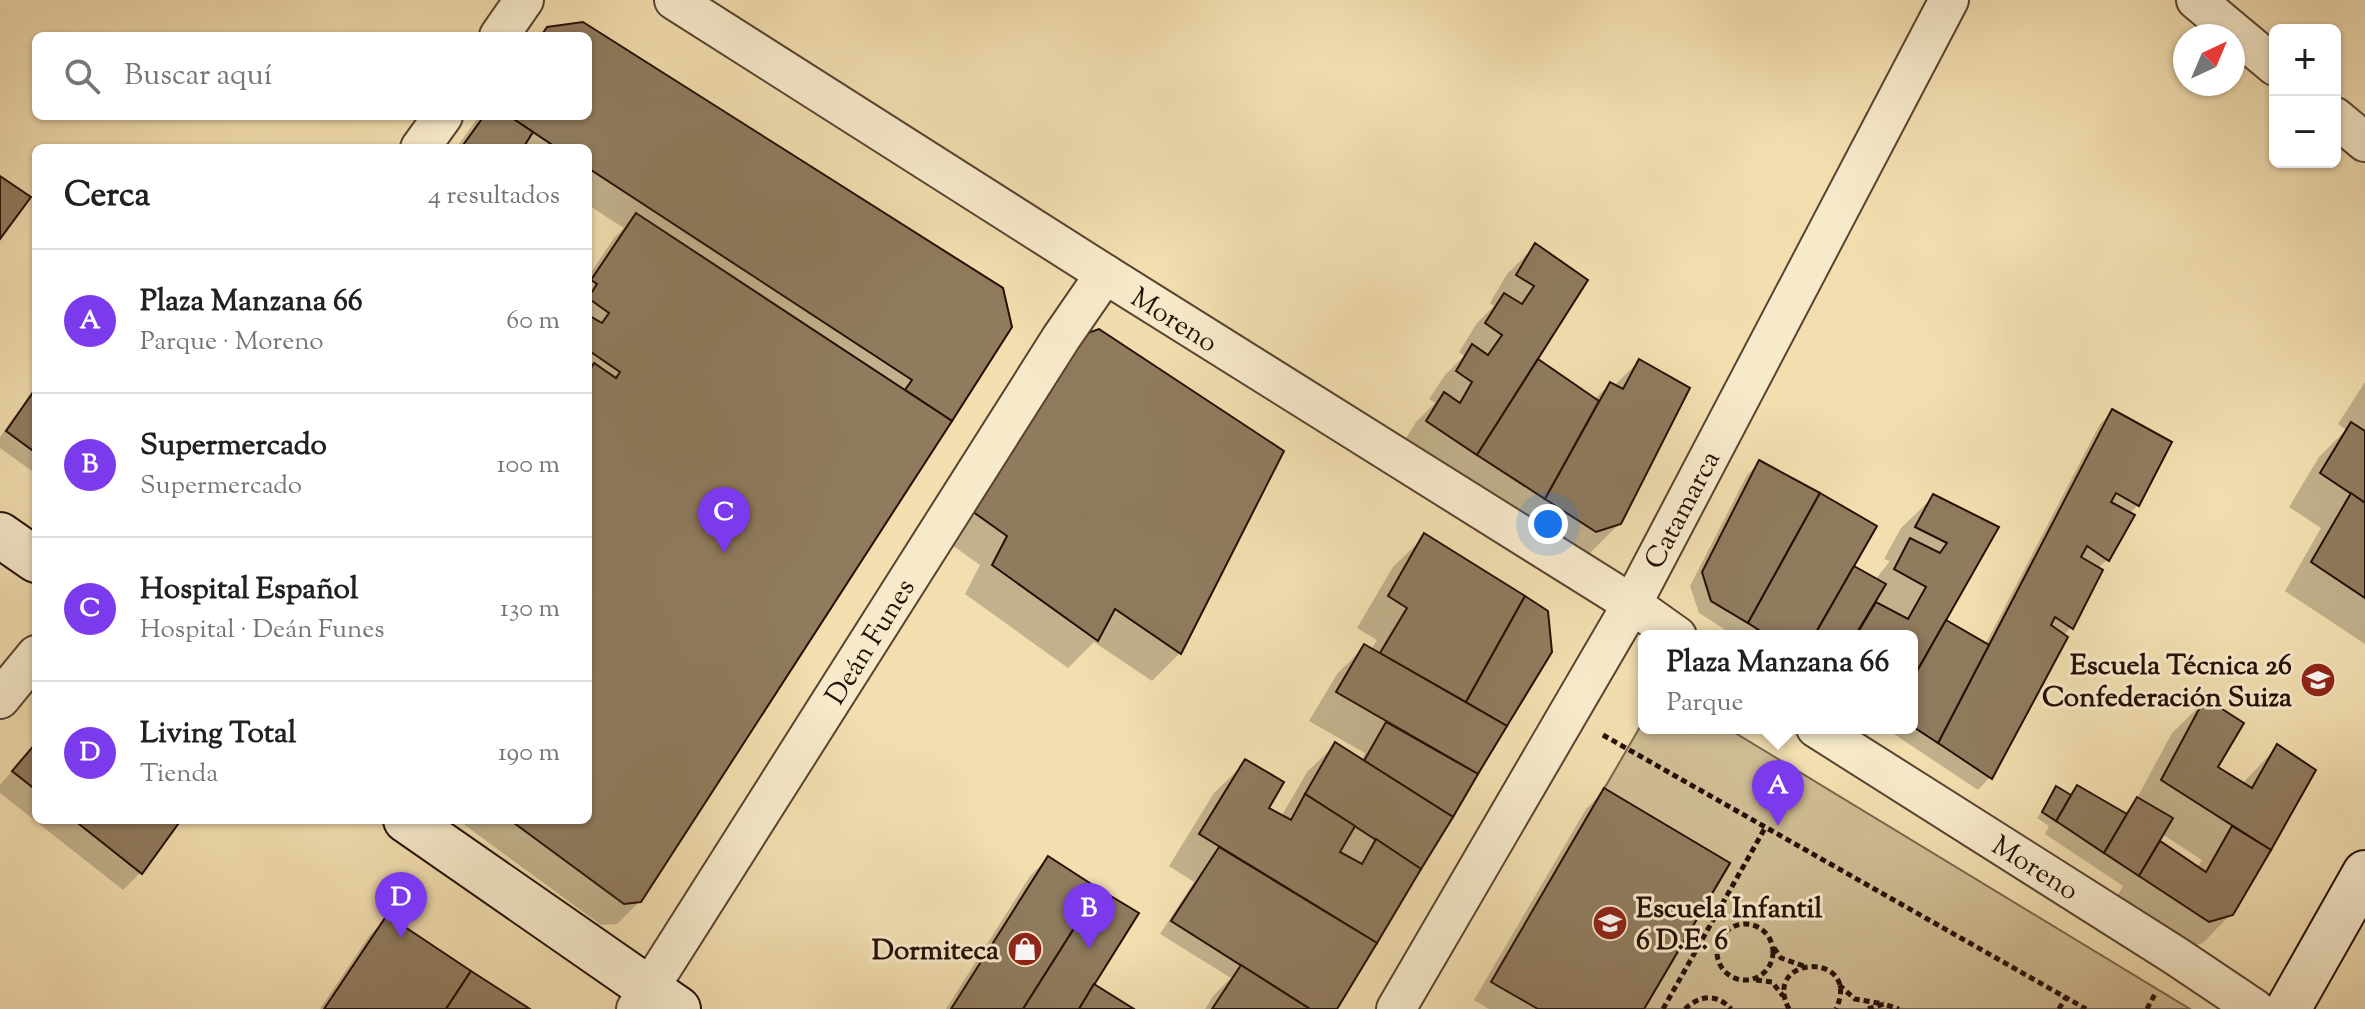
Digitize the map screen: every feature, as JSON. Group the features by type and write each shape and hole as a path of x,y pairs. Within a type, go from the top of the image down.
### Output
{"main road":[{"path":"0,535 32,557"},
{"path":"411,824 654,1002"},
{"path":"2288,1009 2365,873"}],"street":[{"path":"502,32 524,0"},
{"name":"Moreno","path":"674,0 1669,630"},
{"name":"Catamarca","path":"1396,1009 1632,604 1949,0"},
{"path":"2196,0 2269,61"},
{"path":"423,144 440,120"},
{"path":"2341,122 2365,142"},
{"name":"Deán Funes","path":"654,1002 1052,352 1105,274"},
{"path":"0,699 32,660"},
{"name":"Moreno","path":"1825,734 2255,1009"}],"path":[{"path":"1567,714 2086,1009"},
{"path":"1663,1009 1765,828"},
{"path":"1789,1009 1785,998 1772,982 1747,981 1730,976 1718,962 1718,944 1722,935 1737,925 1755,926 1764,931 1781,958 1804,966 1822,967 1831,972 1855,999 1899,1009"},
{"path":"1747,981 1757,979 1771,966 1773,947"},
{"path":"1785,998 1785,985 1789,977 1804,966"},
{"path":"1836,1009 1840,998 1839,984"},
{"path":"1685,1009 1709,997 1719,999 1731,1009"},
{"path":"2059,1009 2066,997"},
{"path":"1868,1009 1884,1004"}],"shaded area":[{"path":"1638,730 1638,734 1737,734 2190,1009 1644,1009 1730,863 1604,789"}],"building":[{"path":"583,22 1003,288 1012,327 952,421 905,390 912,380 592,171 592,144 551,144 515,120 592,120 592,32 544,32 547,27"},
{"path":"481,120 515,120 533,132 526,144 464,144"},
{"path":"0,176 31,197 0,239"},
{"path":"636,213 952,421 641,902 624,904 515,824 592,824 592,366 594,363 616,378 620,372 592,353 592,317 602,323 609,313 592,301 592,292 597,284 592,279"},
{"path":"1535,243 1588,280 1477,455 1426,421 1444,392 1460,403 1472,382 1456,371 1472,344 1488,355 1502,335 1485,323 1504,293 1522,304 1534,286 1516,275"},
{"path":"1099,329 1284,451 1181,654 1115,609 1098,641 992,565 1007,536 969,509 1076,337"},
{"path":"1538,359 1599,401 1545,499 1477,455"},
{"path":"1639,359 1690,388 1621,524 1596,532 1545,499 1610,382 1623,389"},
{"path":"32,394 32,450 6,431"},
{"path":"2112,409 2172,442 2139,506 2116,493 2111,502 2135,515 2109,561 2087,546 2081,557 2103,570 2073,629 2055,617 2051,625 2068,637 1992,779 1938,743"},
{"path":"2351,422 2365,431 2365,503 2320,473"},
{"path":"1759,460 1820,493 1748,623 1711,601 1702,572"},
{"path":"1820,493 1877,526 1817,630 1759,630 1748,623"},
{"path":"2351,493 2365,503 2365,598 2311,562"},
{"path":"1933,494 1999,527 1918,669 1918,630 1859,630 1876,602 1908,619 1926,587 1894,569 1910,538 1940,553 1947,543 1915,527"},
{"path":"1424,533 1525,596 1466,702 1380,653 1407,608 1388,596"},
{"path":"1854,566 1886,584 1859,630 1817,630"},
{"path":"1525,596 1548,611 1552,652 1507,726 1466,702"},
{"path":"1946,620 1989,645 1938,743 1918,730 1918,669"},
{"path":"1364,644 1507,726 1478,774 1336,692"},
{"path":"2205,698 2244,723 2218,767 2252,788 2277,744 2316,770 2271,850 2161,780"},
{"path":"1386,722 1478,774 1453,817 1364,761"},
{"path":"1335,742 1453,817 1421,869 1305,794"},
{"path":"32,748 32,787 12,771"},
{"path":"1245,759 1284,782 1269,808 1291,820 1305,794 1355,826 1340,852 1362,864 1376,839 1421,869 1377,943 1199,834"},
{"path":"2077,785 2127,814 2104,853 2056,821"},
{"path":"2056,786 2071,795 2056,821 2042,812"},
{"name":"Escuela Infantil 6 D.E. 6","path":"1604,788 1730,863 1644,1009 1538,1009 1491,982"},
{"path":"2137,797 2173,818 2139,876 2104,853"},
{"path":"79,824 178,824 142,874"},
{"path":"2232,826 2271,850 2233,915 2209,922 2139,876 2160,841 2206,872"},
{"path":"1219,847 1377,943 1337,1009 1310,1009 1171,921"},
{"name":"Dormiteca","path":"1048,856 1099,889 1023,1009 951,1009"},
{"path":"1099,889 1139,913 1079,1009 1023,1009"},
{"path":"387,915 471,971 446,1009 324,1009"},
{"path":"1241,965 1310,1009 1212,1009"},
{"path":"471,971 530,1009 446,1009"},
{"path":"1094,984 1134,1009 1079,1009"}],"place":[{"name":"Hospital Español","path":"724,553"},
{"name":"Escuela Técnica 26 Confederación Suiza","path":"2318,680"},
{"name":"Plaza Manzana 66","path":"1778,826"},
{"name":"Escuela Infantil 6 D.E. 6","path":"1610,923"},
{"name":"Living Total","path":"401,938"},
{"name":"Dormiteca","path":"1025,949"},
{"name":"Supermercado","path":"1089,949"}]}
